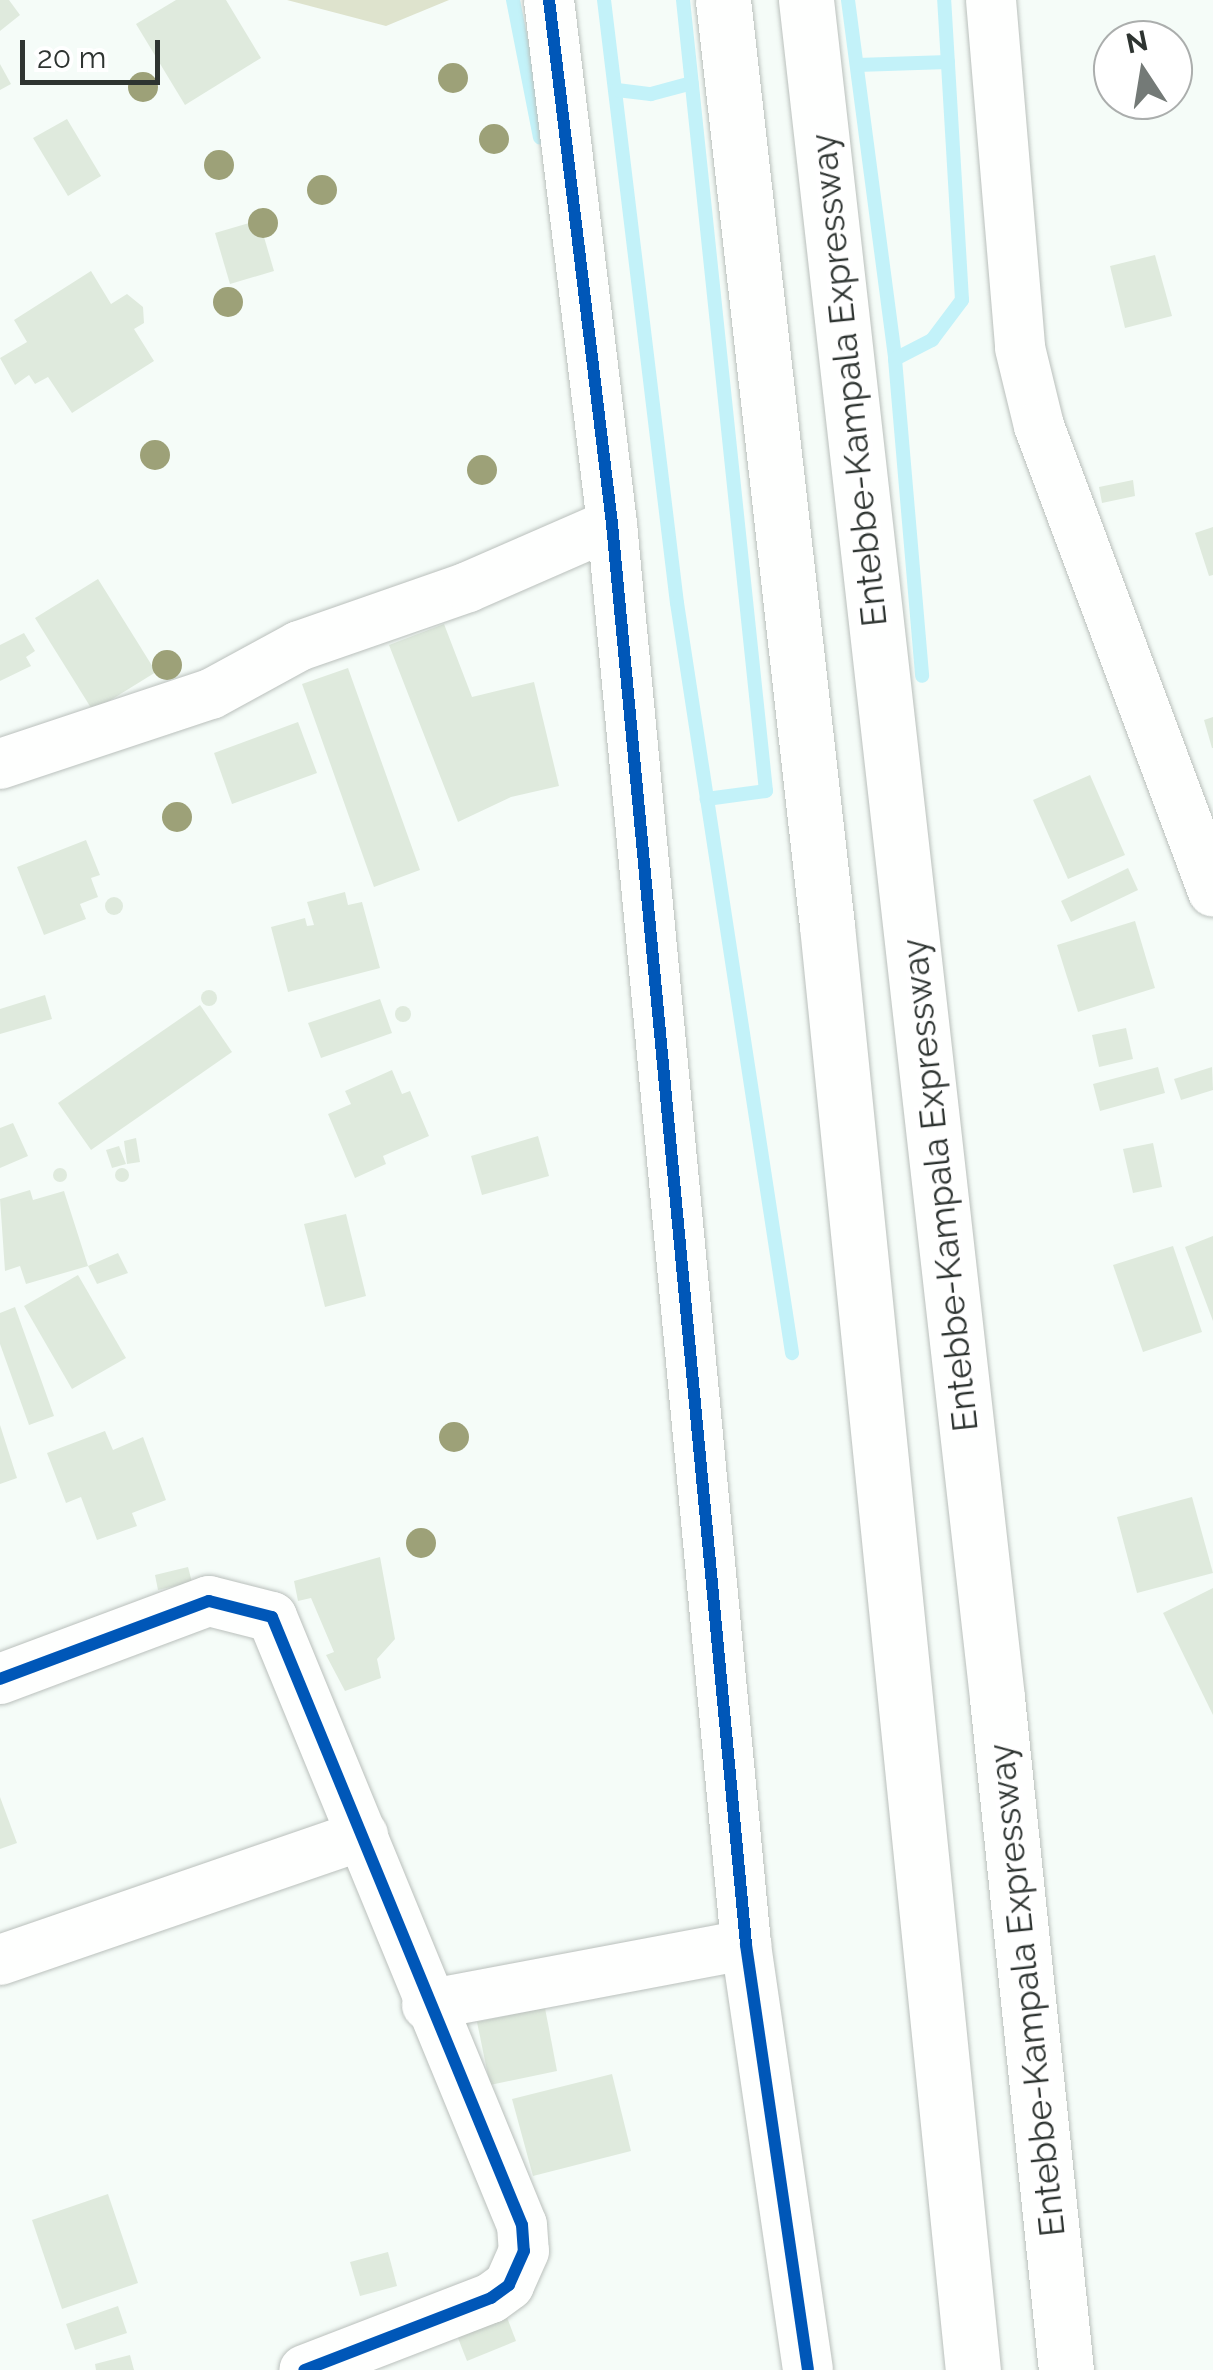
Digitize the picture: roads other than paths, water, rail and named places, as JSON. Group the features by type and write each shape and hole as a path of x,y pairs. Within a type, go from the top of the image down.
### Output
{"highway":[{"path":"723,0 825,906 973,2370"},
{"name":"Entebbe-Kampala Expressway","path":"806,0 998,1698 1066,2370"}],"street":[{"path":"549,0 612,524 746,1945 808,2370"},
{"path":"991,0 1020,348 1039,426 1213,892"},
{"path":"0,764 211,694 300,646 468,587 612,524"},
{"path":"0,1680 209,1601 272,1617 363,1835 427,2005 522,2225 524,2252 509,2285 490,2298 304,2370"},
{"path":"0,1960 363,1835"},
{"path":"427,2005 746,1945"}],"waterway":[{"path":"513,0 540,137"},
{"path":"604,0 677,603 792,1353"},
{"path":"683,0 766,791 707,799"},
{"path":"848,0 895,359 922,676"},
{"path":"895,359 932,340 962,300 944,0"},
{"path":"857,65 948,62"},
{"path":"617,90 651,94 692,83"}]}
